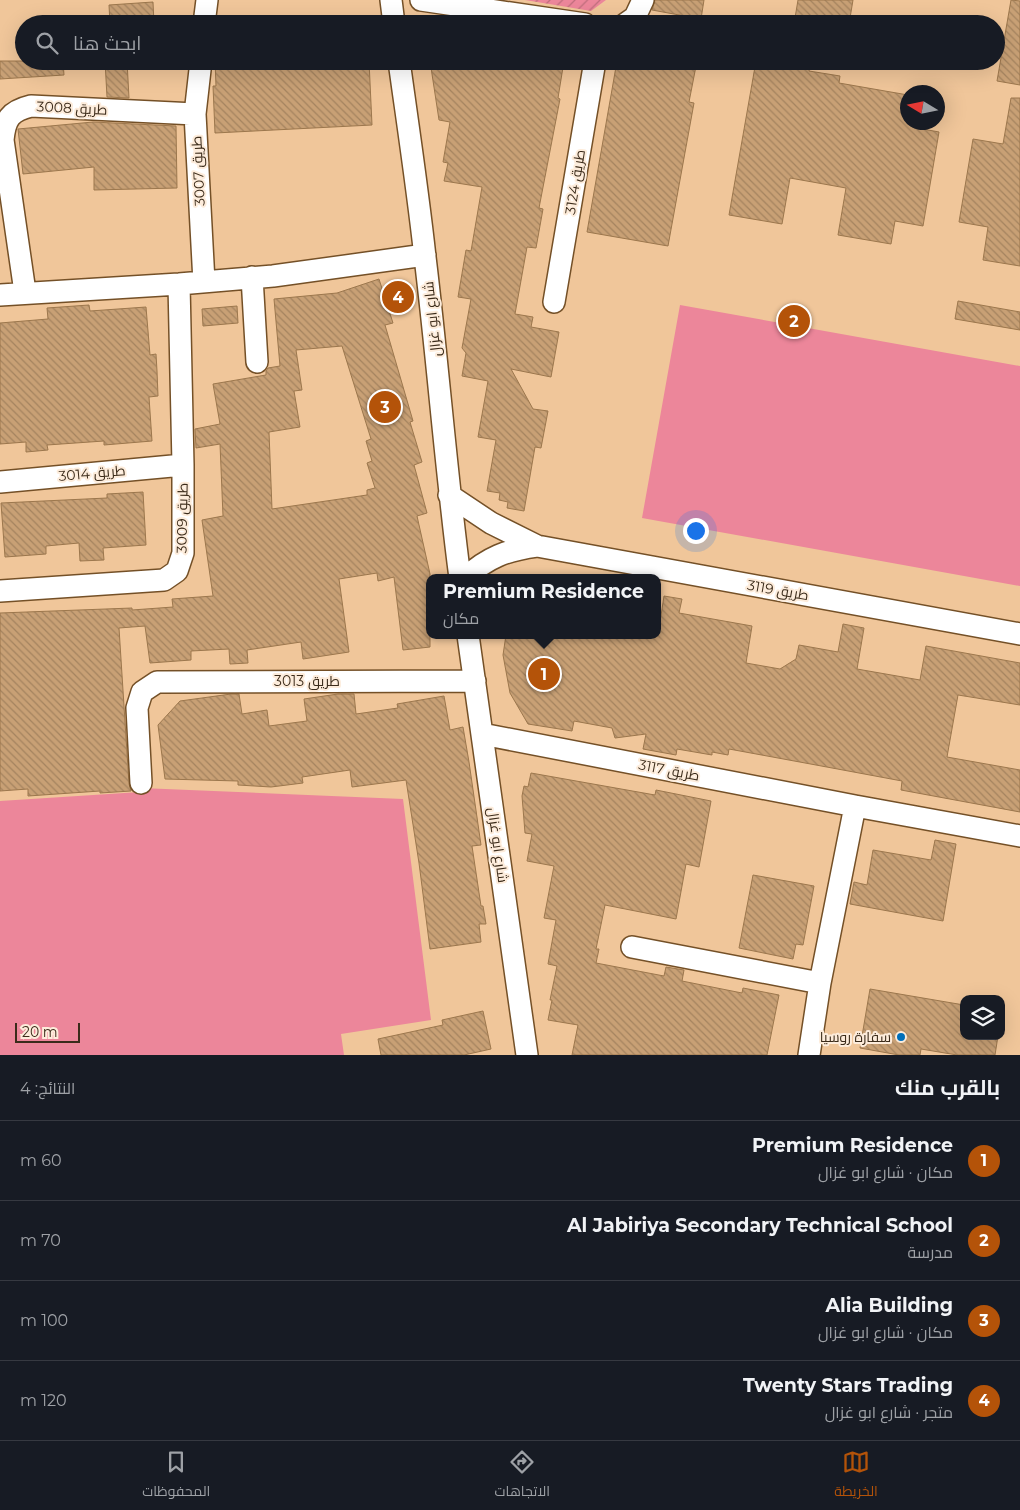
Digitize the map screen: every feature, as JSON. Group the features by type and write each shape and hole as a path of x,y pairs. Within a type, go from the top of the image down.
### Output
{"street":[{"path":"206,15 208,0"},
{"path":"391,0 393,15"},
{"path":"421,0 524,15"},
{"path":"636,15 643,0"},
{"name":"طريق 3007","path":"200,70 195,114 204,282"},
{"name":"شارع ابو غزال","path":"400,70 425,255 439,377 449,495 459,574"},
{"name":"طريق 3124","path":"554,302 593,70"},
{"name":"طريق 3008","path":"25,292 4,140 4,127 10,116 19,109 30,106 195,114"},
{"path":"0,295 252,278 425,255"},
{"path":"252,278 257,362"},
{"name":"طريق 3009","path":"0,590 164,580 178,571 183,553 179,284"},
{"name":"طريق 3014","path":"0,482 183,464"},
{"path":"449,495 491,522 537,546"},
{"path":"470,574 495,556 516,549 537,546"},
{"name":"طريق 3119","path":"537,546 1020,634"},
{"name":"شارع ابو غزال","path":"469,639 527,1055"},
{"name":"طريق 3013","path":"141,783 137,708 142,692 157,682 475,681"},
{"name":"طريق 3117","path":"482,734 1020,836"},
{"path":"809,1055 820,983 855,806"},
{"path":"632,947 820,983"}],"shaded area":[{"path":"525,0 606,0 591,11"},
{"path":"680,305 1020,366 1020,586 642,518"},
{"path":"141,788 403,799 431,1020 341,1034 344,1055 0,1055 0,801 140,792"}],"building":[{"path":"655,0 704,0 702,15 679,15 652,10"},
{"path":"798,0 853,0 850,15 796,15"},
{"path":"1011,0 1020,1 1020,85 997,81 999,70 1005,70 1005,35"},
{"path":"153,2 154,15 110,15 109,5"},
{"path":"0,61 15,61 15,70 64,70 64,75 0,79"},
{"path":"106,70 127,70 129,98 107,97"},
{"path":"215,70 369,70 372,125 215,133 213,86 216,86"},
{"path":"431,70 563,70 558,98 560,99 539,208 543,209 536,248 527,247 515,314 533,317 531,327 559,332 551,377 511,369 533,409 548,411 541,448 535,447 524,511 507,508 508,502 499,500 500,493 487,491 496,440 478,437 488,381 462,376 466,353 462,348 471,299 458,297 466,250 471,251 482,187 444,181 448,163 443,162 450,122 439,120"},
{"path":"615,70 695,70 689,102 694,103 668,246 587,232"},
{"path":"754,70 809,70 840,76 839,83 900,94 900,130 939,132 923,226 895,221 891,244 838,235 846,188 790,178 782,224 729,215"},
{"path":"1011,98 1020,98 1020,266 983,260 988,227 959,222 973,139 1003,144"},
{"path":"93,122 176,126 177,188 94,190 94,167 23,174 18,129"},
{"path":"379,279 393,323 385,325 413,421 410,422 422,462 414,465 427,513 417,516 430,574 426,574 426,639 430,639 430,647 403,650 394,577 378,581 377,573 339,579 349,652 303,659 301,642 247,650 248,663 230,664 229,649 191,651 191,660 150,663 145,626 119,628 131,791 100,793 100,791 28,796 28,789 0,791 0,613 132,608 132,610 173,607 172,599 213,596 202,520 223,516 220,444 196,448 195,429 220,424 213,384 266,375 268,368 280,366 274,299 337,293","holes":["342,346 371,439 366,441 372,461 367,463 375,488 367,490 367,495 272,509 269,432 300,427 294,391 302,390 296,350"]},
{"path":"958,301 1020,312 1020,330 955,319"},
{"path":"89,305 90,311 146,307 150,355 156,354 157,371 158,396 149,397 152,441 104,445 104,441 47,445 48,450 26,452 26,442 0,444 0,323 48,319 47,308"},
{"path":"237,306 238,323 203,326 202,309"},
{"path":"143,492 146,545 103,548 104,560 80,561 79,543 46,546 46,554 5,557 1,503 107,498 107,494"},
{"path":"664,596 682,599 679,613 752,626 746,663 780,669 796,659 799,645 838,652 843,624 864,628 857,669 920,680 926,646 1020,663 1020,705 958,695 947,757 1020,770 1020,812 901,790 902,781 729,749 728,755 712,752 712,755 677,749 676,755 643,749 646,734 615,738 612,728 574,721 572,731 528,724 510,693 503,655 505,639 661,639 661,616"},
{"path":"239,694 242,714 267,710 269,726 307,721 304,699 338,694 354,694 356,714 398,708 397,704 444,696 450,730 463,727 469,762 481,845 472,846 481,906 483,906 486,924 479,924 481,942 430,949 406,780 352,787 350,770 302,777 303,783 271,787 238,785 238,781 165,779 158,725 180,701"},
{"path":"531,773 655,795 656,790 711,801 699,867 686,864 676,919 605,905 596,949 599,949 596,963 664,976 666,967 684,970 682,981 742,993 743,988 779,995 767,1055 572,1055 578,1025 548,1020 557,966 548,964 556,920 544,918 554,866 527,861 532,834 525,833 522,796 524,786 528,787"},
{"path":"935,840 956,844 943,921 850,904 854,882 867,885 873,850 931,860"},
{"path":"753,875 814,886 803,945 796,944 793,959 739,948"},
{"path":"870,989 960,1004 960,1040 997,1040 995,1055 957,1055 921,1049 920,1055 899,1055 860,1048"},
{"path":"483,1011 491,1049 464,1055 381,1055 378,1039 443,1025 442,1020"}],"place":[{"name":"Twenty Stars Trading","path":"398,297"},
{"name":"Al Jabiriya Secondary Technical School","path":"794,321"},
{"name":"Alia Building","path":"385,407"},
{"name":"Premium Residence","path":"544,674"},
{"name":"سفارة روسيا","path":"901,1037"}]}
